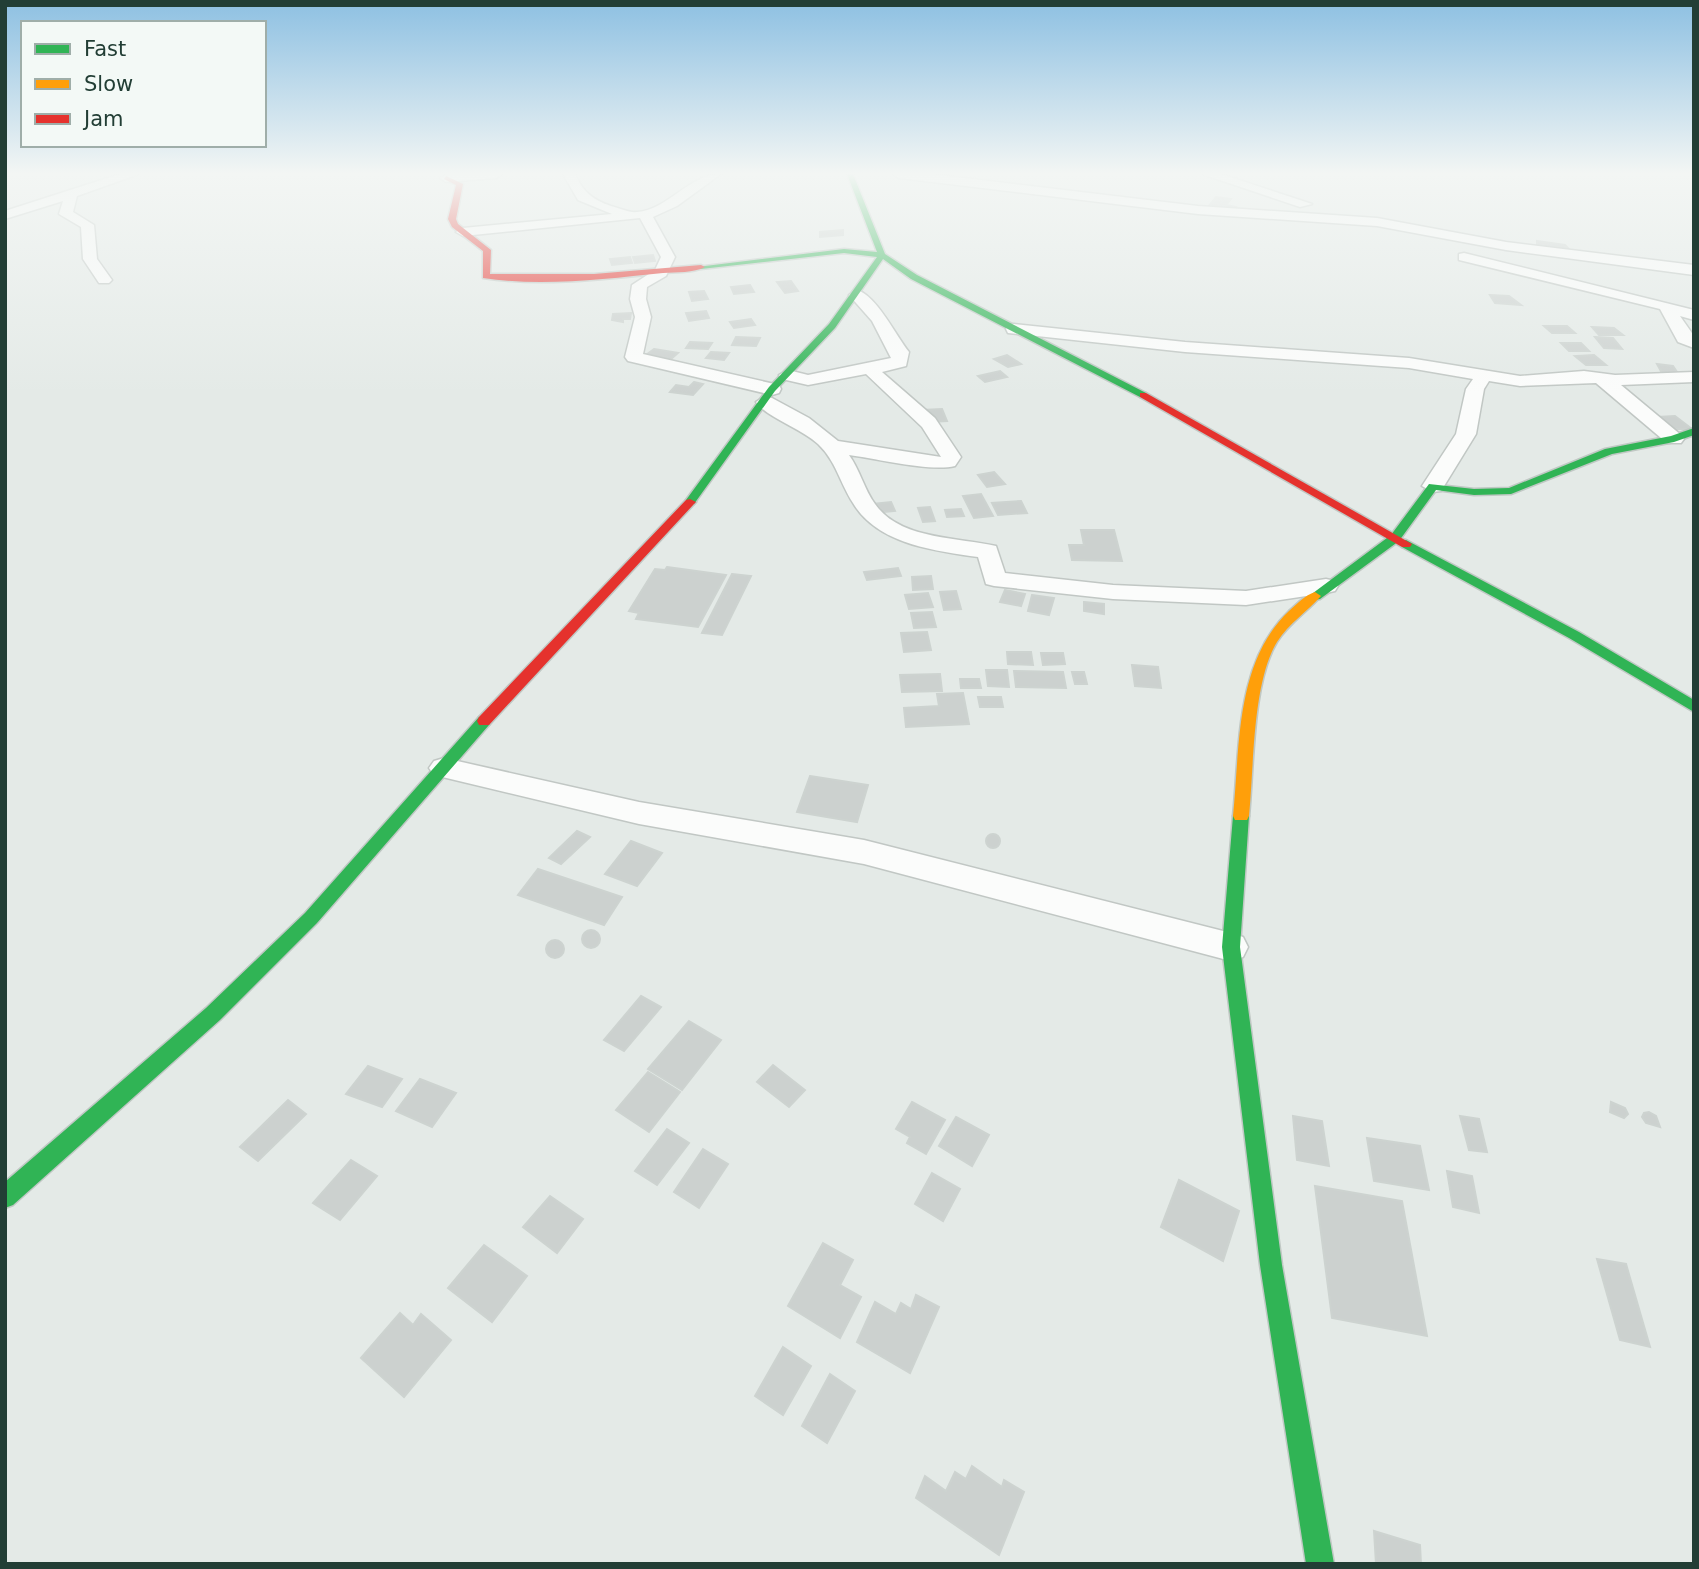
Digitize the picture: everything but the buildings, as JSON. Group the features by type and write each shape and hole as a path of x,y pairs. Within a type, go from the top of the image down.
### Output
{"street":[{"path":"90,247 90,259 104,279"},
{"path":"482,247 486,250 485,276 526,279 661,273 844,251 882,255 914,277 1114,379 1574,635 1694,707"},
{"path":"661,247 668,257 661,273 640,285 638,299 643,317 634,357 769,395 835,447 872,514 899,529 930,541 988,551 991,578 1112,592 1254,598 1326,586"},
{"path":"879,247 882,255"},
{"path":"1428,247 1666,306 1694,316"},
{"path":"1516,247 1694,270"},
{"path":"5,1197 212,1014 311,918 514,687 672,524 714,473 769,395 856,295 882,255"},
{"path":"788,375 808,380 902,360 879,320 856,295"},
{"path":"1666,306 1684,338 1694,343"},
{"path":"1014,329 1185,347 1409,363 1520,382 1584,376 1602,379 1694,377"},
{"path":"835,447 913,457 935,464 948,462 951,457 939,435 910,405 877,380 871,368"},
{"path":"1320,1564 1271,1265 1231,947 1234,877 1258,670 1265,648 1295,612 1326,586 1396,538 1466,434 1475,388 1484,376"},
{"path":"1602,379 1674,439"},
{"path":"1433,486 1474,492 1511,491 1609,451 1674,439 1694,430"},
{"path":"443,768 639,813 864,852 1020,890 1231,947"}],"traffic: fast":[{"path":"690,502 772,389 803,359 859,291 882,255 879,247"},
{"path":"701,267 844,251 882,255 914,277 1143,395"},
{"path":"1315,596 1395,538 1433,486 1474,492 1511,491 1609,451 1674,439 1694,431"},
{"path":"1406,544 1574,635 1694,707"},
{"path":"5,1197 213,1014 311,918 484,721"},
{"path":"1241,816 1231,947 1271,1265 1320,1564"}],"traffic: slow":[{"path":"1241,816 1252,704 1262,662 1277,632 1315,596"}],"traffic: jam":[{"path":"483,247 487,250 486,276 594,276 701,267"},
{"path":"1143,395 1406,544"},
{"path":"484,721 690,502"}]}
